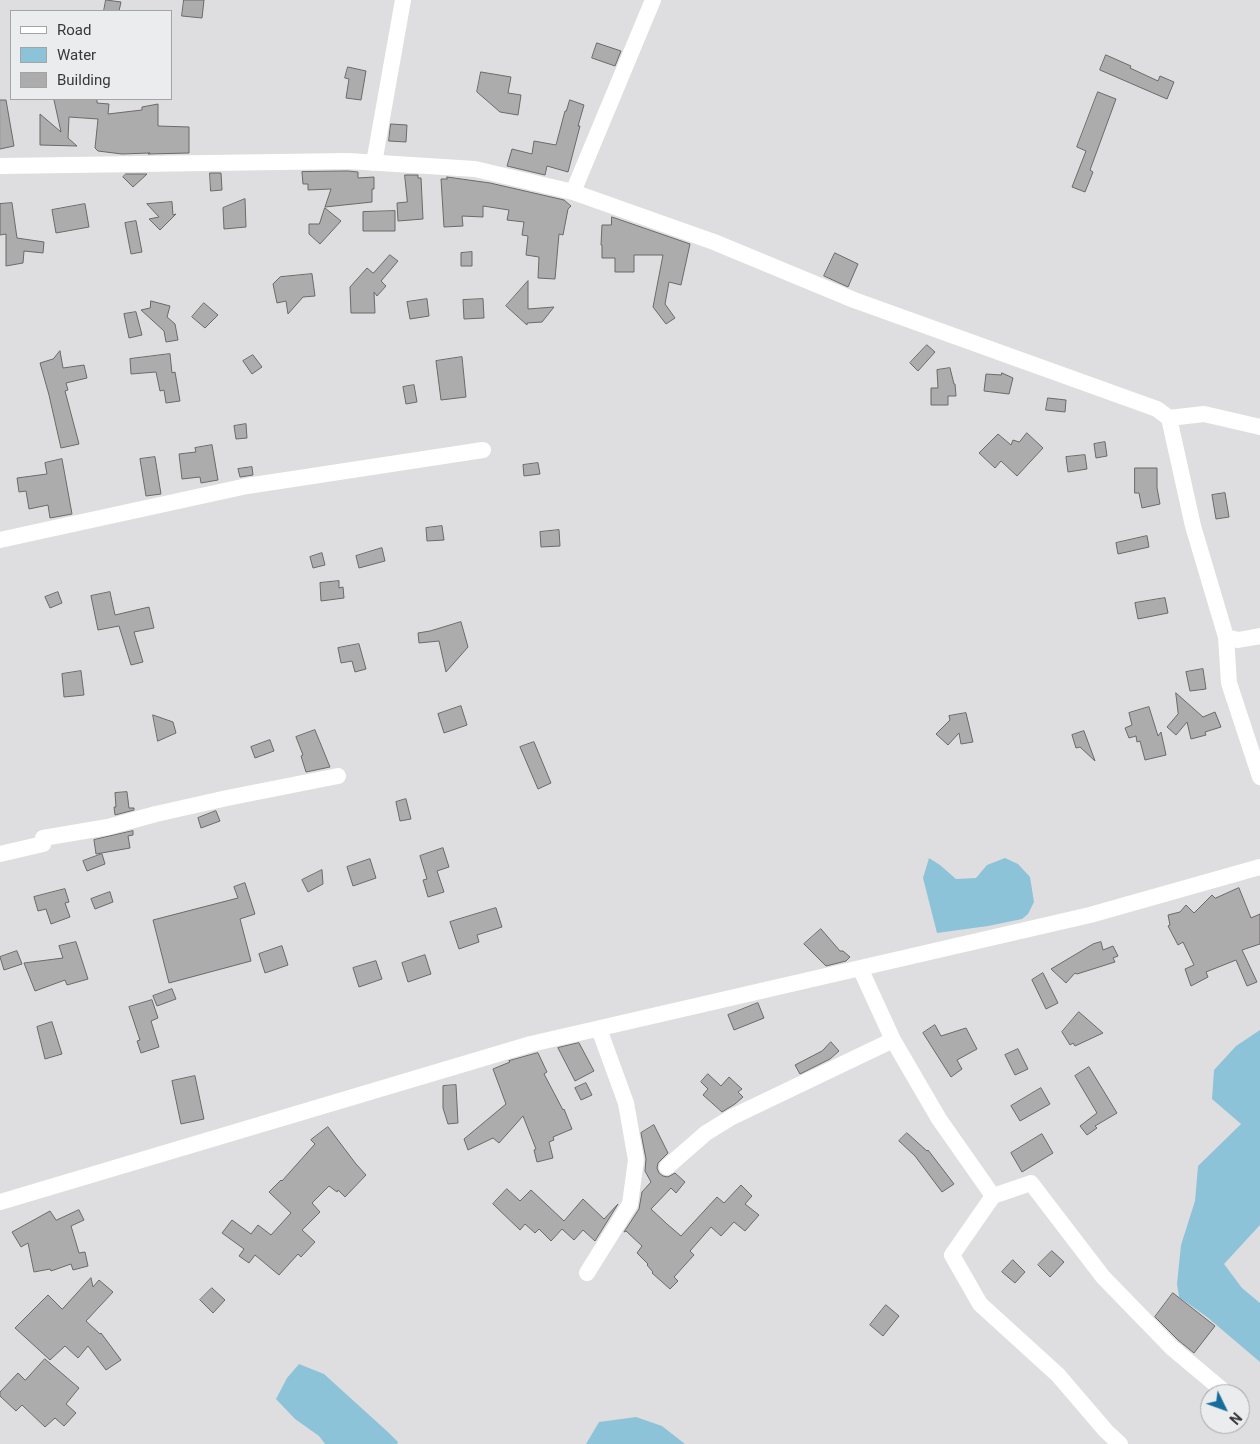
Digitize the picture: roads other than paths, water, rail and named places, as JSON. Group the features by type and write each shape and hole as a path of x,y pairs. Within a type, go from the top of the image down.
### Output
{"street":[{"path":"374,163 403,0"},
{"path":"573,192 653,0"},
{"path":"0,166 348,161 475,169 573,192 714,242 854,300 1157,409 1169,418 1194,526 1226,637 1229,683 1260,777"},
{"path":"1169,418 1204,414 1260,426"},
{"path":"0,540 247,486 482,450"},
{"path":"1226,637 1238,640 1260,636"},
{"path":"0,854 44,844 43,838 108,828 156,814 338,776"},
{"path":"0,1202 531,1044 1090,915 1260,867"},
{"path":"860,968 893,1040 939,1119 993,1196"},
{"path":"587,1273 630,1204 636,1160 626,1103 598,1028"},
{"path":"667,1167 706,1133 732,1117 893,1040"},
{"path":"1120,1444 1106,1431 1058,1375 980,1304 952,1255 993,1196 1031,1183 1103,1277 1171,1347 1215,1384"}],"water":[{"path":"929,858 956,879 976,878 987,865 1005,858 1018,864 1030,877 1034,902 1028,914 1022,919 937,933 923,878"},
{"path":"1260,1030 1260,1225 1224,1264 1242,1288 1260,1303 1260,1362 1207,1317 1179,1297 1177,1284 1181,1245 1195,1201 1198,1166 1241,1124 1212,1099 1214,1070 1236,1046"},
{"path":"299,1364 324,1374 389,1433 398,1442 397,1444 325,1444 319,1436 295,1419 276,1399 287,1378"},
{"path":"636,1417 662,1426 685,1444 586,1444 599,1422"}]}
